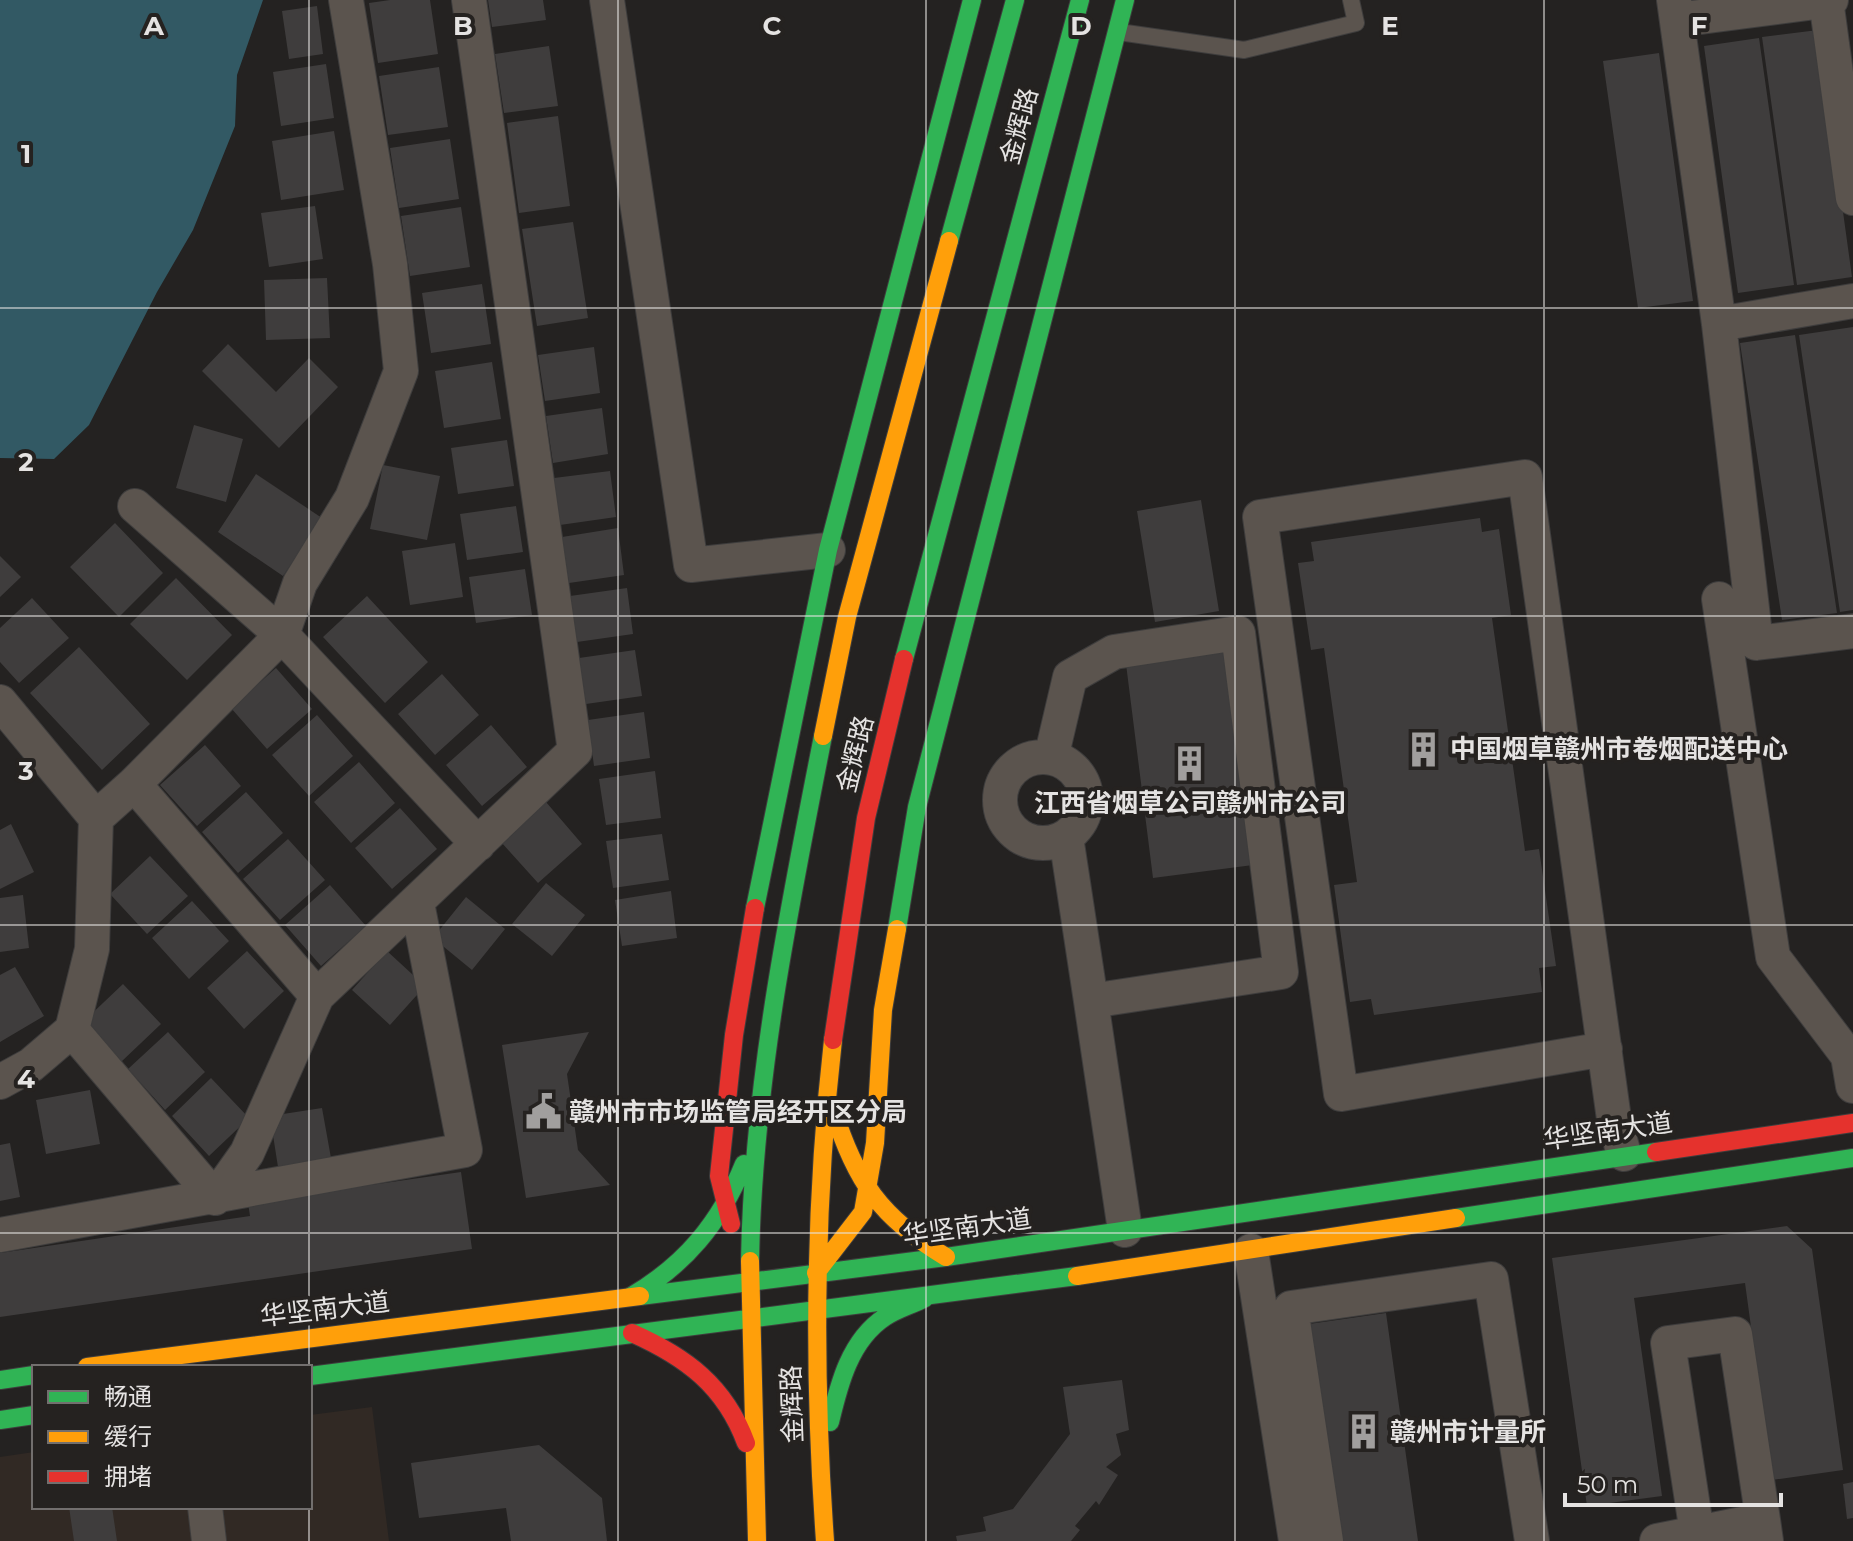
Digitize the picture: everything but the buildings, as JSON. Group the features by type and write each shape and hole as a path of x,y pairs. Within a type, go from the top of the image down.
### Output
{"main road":[{"path":"749,1280 725,1208 719,1176 734,1035 757,898 828,550 972,0"},
{"name":"金辉路","path":"757,1541 749,1280 758,1120 779,957 847,617 1015,0"},
{"name":"金辉路","path":"825,1541 815,1313 828,1086 838,988 867,814 972,397 1096,26 1080,0"},
{"path":"816,1273 863,1212 875,1143 883,1010 917,807 1096,26 1125,0"},
{"path":"828,1086 840,1135 867,1192 890,1220 946,1257"},
{"path":"630,1297 677,1269 725,1208 735,1190 758,1120"},
{"name":"华坚南大道","path":"116,1365 188,1360 749,1280 946,1257 1624,1154 1853,1123"},
{"path":"312,1376 925,1298 1853,1158"},
{"path":"820,1467 841,1377 858,1346 882,1318 925,1298"},
{"path":"632,1333 691,1362 722,1390 739,1418 754,1470"},
{"path":"0,1380 32,1375"},
{"path":"0,1420 32,1415"}],"street":[{"path":"96,818 134,784 282,635 300,583 352,498 401,371 390,264 346,0"},
{"path":"215,1198 247,1153 317,996 575,751 469,0"},
{"path":"607,0 691,565 828,550"},
{"path":"1853,198 1827,0 1676,10 1719,324 1756,643 1853,631"},
{"path":"1719,324 1853,301"},
{"path":"1605,1049 1341,1094 1260,517 1525,477 1605,1049 1614,1119 1624,1154"},
{"path":"135,506 282,635 478,844"},
{"path":"1719,599 1773,957 1848,1056 1853,1086"},
{"path":"1051,758 1070,677 1114,652 1238,633 1281,972 1091,1001"},
{"path":"0,702 96,818 92,949 72,1030 31,1065 0,1082"},
{"path":"1032,758 1051,758 1069,765 1085,788 1084,816 1066,837 1053,843 1026,840 1005,821 1001,793 1011,771 1032,758"},
{"path":"134,784 317,996"},
{"path":"1066,837 1125,1230"},
{"path":"0,1235 465,1150 417,903"},
{"path":"72,1030 215,1198"},
{"path":"1251,1251 1296,1541"},
{"path":"1326,1541 1291,1308 1491,1279 1532,1541"},
{"path":"1657,1541 1697,1533 1764,1530 1735,1334 1668,1343 1697,1533"},
{"path":"205,1509 209,1541"}],"lane":[{"path":"1096,26 1244,50 1356,23 1351,0"}],"shaded area":[{"path":"372,1407 389,1541 0,1541 0,1457 32,1452 32,1509 312,1509 312,1415"}],"water":[{"path":"0,0 263,0 237,75 235,126 193,230 157,292 89,425 54,459 0,458"}],"traffic: fast":[{"path":"755,908 828,550 972,0"},
{"path":"949,241 1015,0"},
{"path":"904,659 1080,0"},
{"path":"897,929 917,807 1125,0"},
{"path":"750,1261 765,1063 823,736"},
{"path":"640,1296 946,1257 1656,1152"},
{"path":"1456,1218 1853,1158"},
{"path":"630,1297 668,1271 699,1241 724,1205 744,1164"},
{"path":"312,1376 1077,1276"},
{"path":"830,1422 842,1378 863,1338 885,1317 925,1298"},
{"path":"0,1380 32,1375"},
{"path":"0,1420 32,1415"}],"traffic: slow":[{"path":"823,736 847,617 949,241"},
{"path":"816,1273 863,1212 875,1143 883,1010 897,929"},
{"path":"825,1541 817,1290 822,1165 833,1040"},
{"path":"833,1109 851,1157 873,1195 904,1228 946,1257"},
{"path":"1077,1276 1456,1218"},
{"path":"750,1261 757,1541"},
{"path":"103,1365 640,1296"}],"traffic: jam":[{"path":"833,1040 866,818 904,659"},
{"path":"731,1224 719,1176 734,1035 755,908"},
{"path":"1656,1152 1853,1123"},
{"path":"632,1333 670,1352 715,1389 727,1405 746,1443"}],"place":[{"name":"中国烟草赣州市卷烟配送中心","path":"1424,749"},
{"name":"江西省烟草公司赣州市公司","path":"1190,764"},
{"name":"赣州市市场监管局经开区分局","path":"543,1112"},
{"name":"赣州市计量所","path":"1364,1432"}]}
